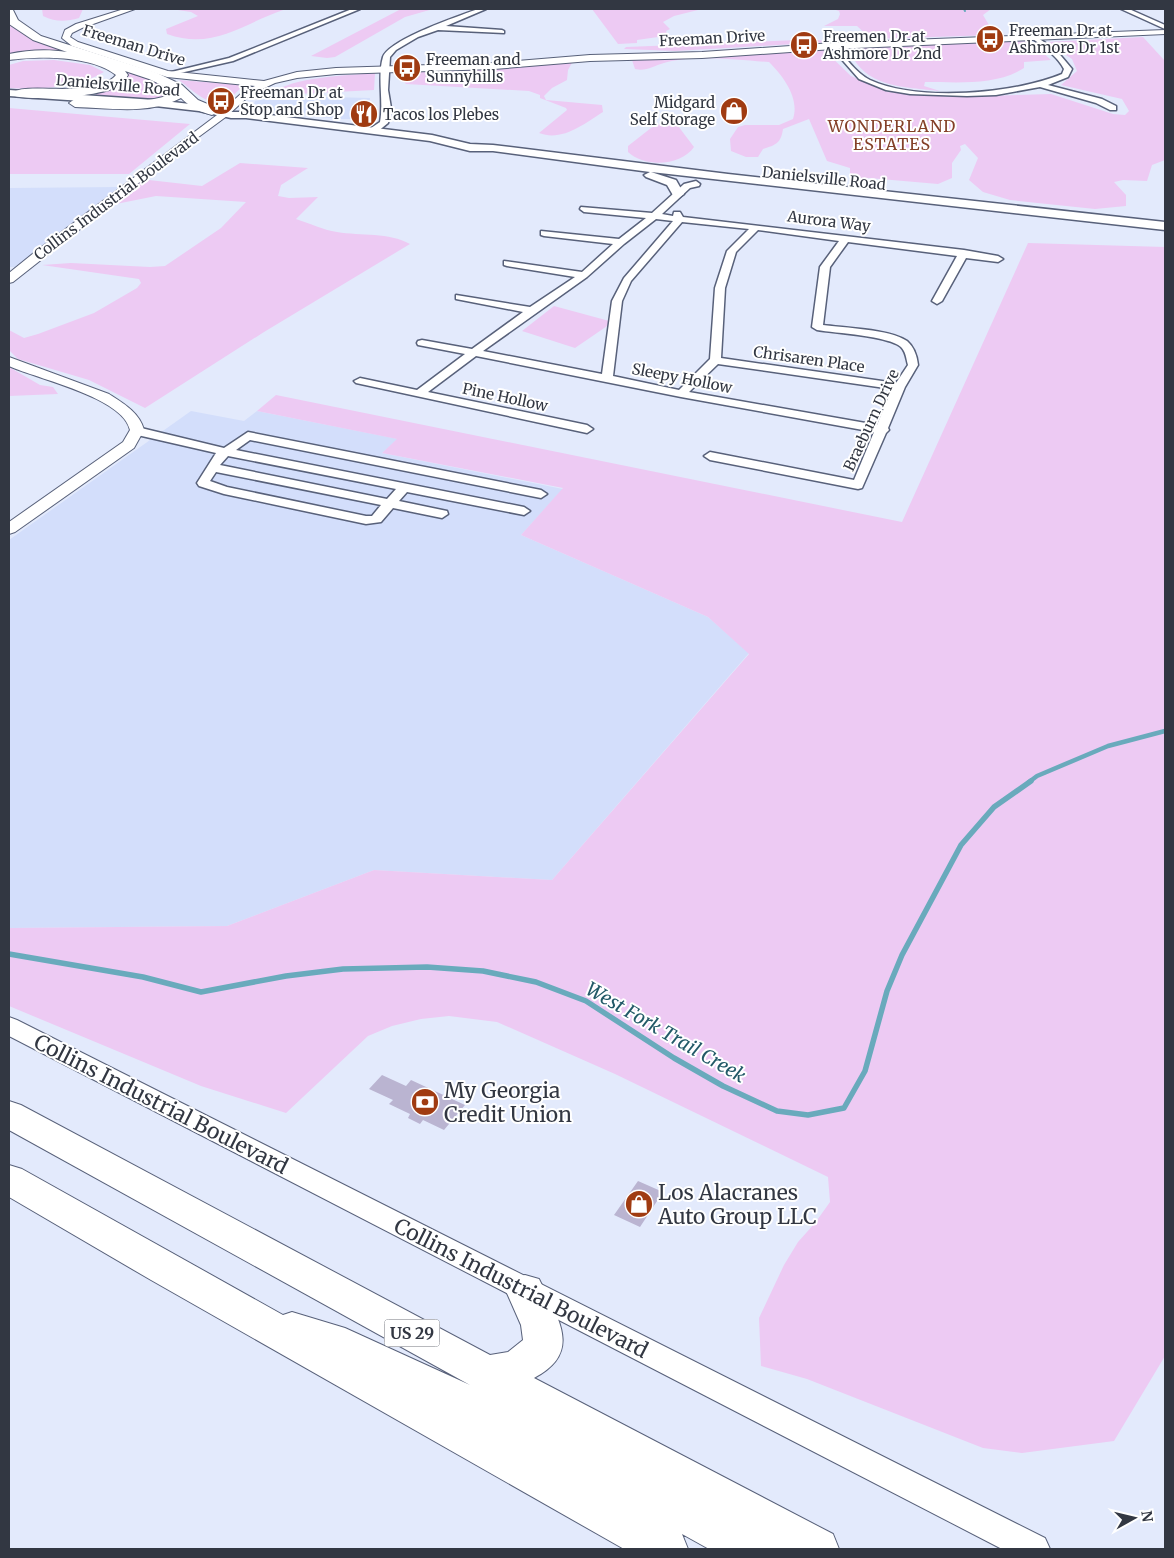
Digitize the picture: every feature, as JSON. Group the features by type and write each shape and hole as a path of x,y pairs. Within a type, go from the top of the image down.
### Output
{"highway":[{"path":"9,12 13,22 37,38 153,76 178,88 193,103 212,110"},
{"path":"9,57 38,53 72,55 122,73 120,80 94,91 91,95 98,103"},
{"path":"12,95 70,93 105,87"},
{"path":"64,103 98,103 128,106 155,103 178,95 178,88"},
{"name":"US 29","path":"9,1114 486,1373 817,1549"},
{"path":"9,1178 252,1319 654,1545"},
{"path":"486,1373 511,1371 530,1361 544,1346 542,1325 525,1291"},
{"path":"252,1319 331,1340 586,1458 752,1549"}],"main road":[{"name":"Danielsville Road","path":"12,95 227,115 246,115 374,130 698,182 1135,226 1165,226"},
{"name":"Danielsville Road","path":"12,95 64,103"},
{"name":"Danielsville Road","path":"155,103 212,110 238,119 428,143 444,142"},
{"name":"Danielsville Road","path":"481,148 488,152 698,182 740,184 1135,226 1165,232"},
{"path":"644,173 674,183 677,186 681,201"}],"street":[{"name":"Freeman Drive","path":"131,9 79,26 68,32 66,38 75,44 167,74 263,84"},
{"path":"167,74 231,60 357,9"},
{"path":"374,130 384,123 386,117 387,108 384,90 387,57 394,49 416,36 483,9"},
{"path":"1124,9 1165,27"},
{"path":"437,28 502,32"},
{"name":"Freeman Drive","path":"227,115 246,93 263,84 315,73 494,66 578,59 709,54 833,46 1165,32"},
{"path":"833,46 861,77 875,84 897,90 931,93 1013,92 1042,86 1065,75 1068,69 1058,55 1036,38"},
{"path":"1042,86 1099,102 1113,108"},
{"name":"Collins Industrial Boulevard","path":"9,279 170,153 227,115"},
{"name":"Pine Hollow","path":"418,394 532,310 584,275 621,242 655,216 681,201 698,182"},
{"path":"607,378 617,301 627,280 680,219 676,214 681,201"},
{"path":"584,209 655,216"},
{"name":"Aurora Way","path":"655,216 964,253 998,259"},
{"path":"681,394 715,360 720,288 732,251 756,228"},
{"path":"544,233 621,242"},
{"name":"Braeburn Drive","path":"710,456 858,485 900,387 913,365 912,354 904,344 889,337 817,327 825,267 845,239"},
{"path":"937,301 964,253"},
{"path":"507,262 584,275"},
{"path":"460,297 532,310"},
{"path":"422,343 475,352"},
{"name":"Sleepy Hollow","path":"475,352 681,394 883,430"},
{"name":"Chrisaren Place","path":"715,360 900,387"},
{"path":"9,361 101,394 125,411 136,424 137,432 129,445 9,529"},
{"name":"Pine Hollow","path":"360,381 587,429"},
{"path":"137,432 226,452 524,511"},
{"path":"404,488 376,519 366,520 224,490 203,483 219,457 248,436 540,494"},
{"path":"212,468 442,514"},
{"name":"Collins Industrial Boulevard","path":"9,1026 525,1291 1034,1549"}],"shaded area":[{"path":"42,9 83,9 79,18 61,21 43,16"},
{"path":"171,9 286,9 228,33 199,39 167,34 166,29 198,16 191,12"},
{"path":"401,9 433,9 405,17 335,57 311,56"},
{"path":"592,9 702,9 674,16 663,22 670,29 666,31 667,34 665,36 637,40 637,43 618,44"},
{"path":"833,9 991,9 983,15 995,35 871,39 857,26 824,26 838,19 839,11"},
{"path":"9,21 14,26 149,77 176,92 162,101 95,97 97,92 124,78 83,56 17,54 9,56"},
{"path":"1143,37 1165,61 1165,160 1152,165 1147,181 1123,180 1114,182 1126,195 1126,206 1095,209 1010,200 983,192 969,180 978,158 965,144 960,146 961,150 952,163 952,178 938,184 869,178 850,180 850,168 827,161 809,119 783,129 781,137 775,145 763,149 758,157 746,157 731,151 730,139 738,127 745,125 779,125 793,119 795,111 789,88 769,62 716,58 688,59 675,60 639,70 635,69 632,60 822,48 851,76 888,92 952,97 1051,94 1113,114 1125,115 1129,111 1122,99 1061,85 1077,71 1072,59 1046,42"},
{"path":"798,40 828,42 675,51 624,49 626,47"},
{"path":"1030,41 1051,60 1024,62 1024,68 1001,78 976,82 925,82 924,86 940,91 899,86 874,78 855,61 849,48"},
{"path":"54,60 90,65 104,72 70,85 33,89 9,88 9,65 23,61"},
{"path":"573,61 568,70 567,80 552,88 544,96 546,100 602,105 603,112 572,130 556,135 539,133 567,110 540,98 540,95 529,91 406,84 400,77 416,72 495,69"},
{"path":"375,73 374,90 269,94 280,88 306,80"},
{"path":"179,80 244,85 225,101 213,102 206,100"},
{"path":"283,96 370,98 369,119 339,119 268,111 254,105 255,101"},
{"path":"9,108 190,124 129,174 9,174"},
{"path":"672,118 694,147 688,153 681,158 662,163 644,161 628,152 628,146 651,128"},
{"path":"240,163 308,168 281,185 278,196 289,198 318,197 296,219 332,231 384,236 410,244 264,332 145,408 89,380 18,359 9,350 9,330 24,338 38,334 94,313 137,288 141,283 139,279 42,265 71,263 165,266 221,228 246,202 156,196 111,205 140,179 202,186"},
{"path":"119,187 15,267 9,267 9,188"},
{"path":"1028,243 1165,247 1165,1356 1114,1441 1022,1453 983,1448 807,1379 761,1366 759,1318 784,1265 798,1242 830,1202 828,1177 615,1074 497,1022 449,1016 421,1019 392,1026 368,1036 286,1113 201,1086 9,1006 9,928 227,926 374,870 552,880 749,654 708,617 521,535 563,488 382,453 397,439 257,411 276,395 902,522"},
{"path":"554,306 613,322 575,348 522,331"},
{"path":"9,367 40,385 53,387 58,394 9,396"},
{"path":"191,411 244,421 257,411 398,439 382,453 563,489 521,535 708,617 749,653 552,880 374,870 227,926 9,928 9,540"}],"building":[{"name":"My Georgia Credit Union","path":"382,1075 406,1086 411,1080 465,1105 444,1130 423,1120 420,1124 408,1118 410,1114 389,1104 393,1100 369,1089"},
{"name":"Los Alacranes Auto Group LLC","path":"638,1181 663,1192 640,1227 614,1215"}],"waterway":[{"name":"West Fork Trail Creek","path":"1029,782 1037,776 1108,746 1165,731"},
{"name":"West Fork Trail Creek","path":"9,954 143,977 201,992 286,976 343,969 427,967 483,971 536,982 586,1001 674,1058 723,1086 777,1111 808,1115 844,1108 865,1071 887,991 902,955 961,845 994,807 1031,781"}],"place":[{"name":"Freeman Dr at Ashmore Dr 1st","path":"990,39"},
{"name":"Freemen Dr at Ashmore Dr 2nd","path":"804,45"},
{"name":"Freeman and Sunnyhills","path":"407,68"},
{"name":"Freeman Dr at Stop and Shop","path":"221,101"},
{"name":"Midgard Self Storage","path":"734,111"},
{"name":"Tacos los Plebes","path":"364,114"},
{"name":"My Georgia Credit Union","path":"425,1102"},
{"name":"Los Alacranes Auto Group LLC","path":"639,1204"}],"district":[{"name":"WONDERLAND ESTATES","path":"892,135"}]}
